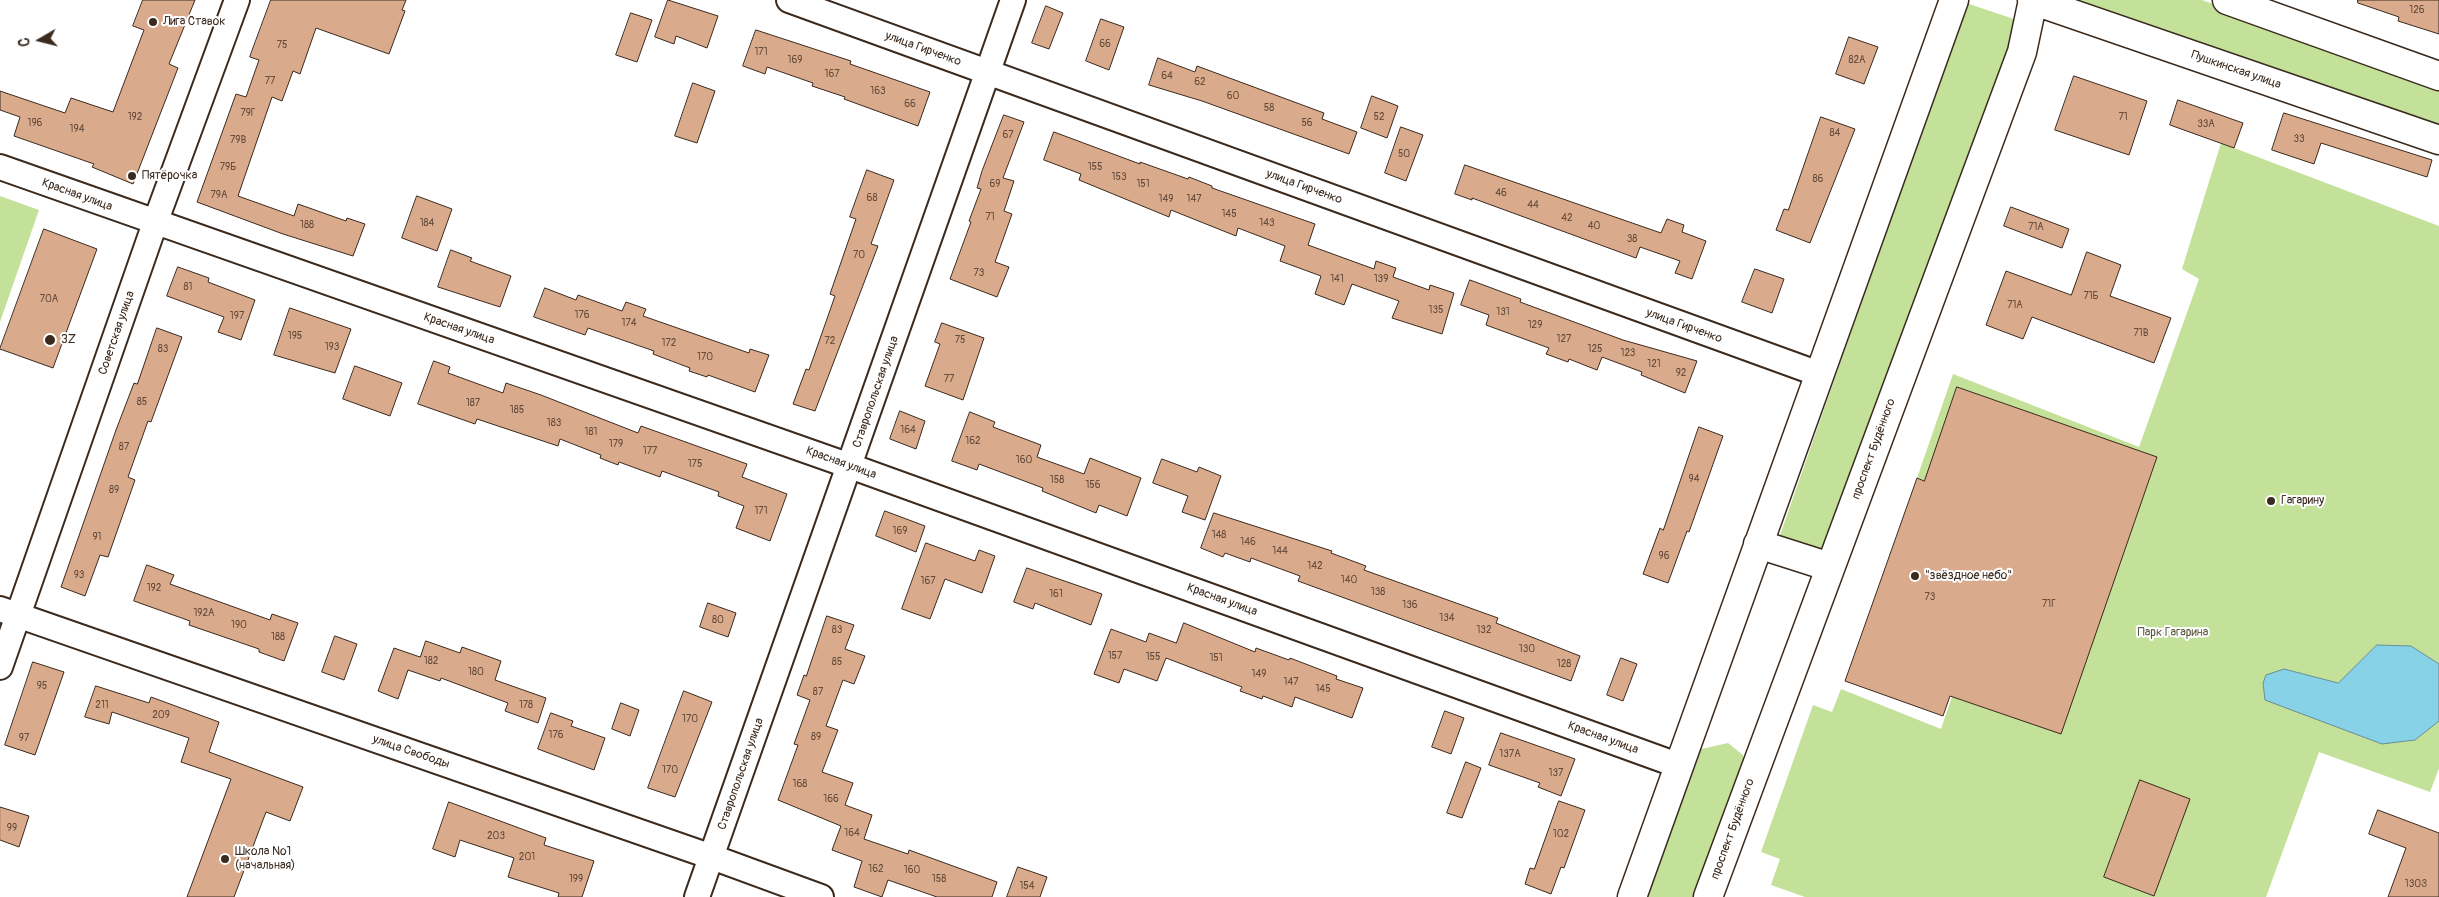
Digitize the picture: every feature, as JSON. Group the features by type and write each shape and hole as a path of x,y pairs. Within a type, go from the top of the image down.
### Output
{"main road":[{"path":"1632,897 1954,0"},
{"name":"Пушкинская улица","path":"2033,0 2439,140"},
{"name":"проспект Будённого","path":"1708,897 2022,52 2033,0"},
{"path":"2227,0 2439,76"},
{"path":"1758,544 1830,567"}],"street":[{"name":"Советская улица","path":"0,667 9,612 237,0"},
{"name":"улица Гирченко","path":"788,0 1819,374"},
{"name":"Ставропольская улица","path":"698,897 1013,0"},
{"name":"Красная улица","path":"0,167 850,466 1680,766"},
{"name":"улица Свободы","path":"9,612 712,857 821,897"}],"green space":[{"path":"2072,0 2202,0 2439,84 2439,125"},
{"path":"1966,3 2020,21 1822,552 1779,538"},
{"name":"Парк Гагарина","path":"2221,143 2439,226 2439,768 2430,792 2319,752 2266,897 1805,897 1771,885 1780,859 1761,852 1813,705 1832,712 1841,689 1941,729 2014,513 1917,478 1953,374 2139,447 2199,279 2182,269"},
{"path":"0,196 39,210 0,322"},
{"path":"1728,743 1743,755 1744,774 1697,897 1644,897 1697,750"}],"water":[{"path":"2377,645 2411,646 2439,664 2439,721 2415,740 2382,744 2265,700 2263,683 2266,675 2284,669 2338,683"}],"building":[{"path":"143,0 195,0 169,64 178,68 133,184 92,167 94,164 14,136 20,117 0,110 0,91 65,113 71,98 113,112 144,30 133,26"},
{"path":"271,0 406,0 402,10 405,11 389,54 316,28 300,74 293,71 282,101 272,97 238,196 294,216 298,204 346,221 347,218 365,224 353,256 283,234 197,202 236,94 246,97 259,60 250,57"},
{"path":"668,0 718,16 707,48 676,36 674,44 655,37"},
{"path":"2358,0 2439,0 2439,34 2398,21 2399,17 2358,3"},
{"path":"1046,6 1063,13 1049,49 1032,43"},
{"path":"631,13 652,20 637,62 616,55"},
{"path":"1101,19 1124,27 1109,70 1086,61"},
{"path":"756,30 851,61 850,64 930,92 918,126 812,86 813,83 767,67 765,74 743,66"},
{"path":"1849,37 1878,47 1864,84 1836,74"},
{"path":"1158,58 1195,72 1197,66 1324,113 1322,119 1357,132 1349,154 1202,101 1149,85"},
{"path":"2074,76 2147,101 2129,155 2055,130"},
{"path":"693,83 715,91 697,143 675,136"},
{"path":"1372,96 1398,106 1387,138 1361,128"},
{"path":"2178,100 2243,123 2234,148 2170,125"},
{"path":"2284,113 2432,160 2427,177 2321,143 2314,164 2272,150"},
{"path":"1004,115 1024,122 1003,178 1014,181 1004,211 1012,214 995,262 1009,267 997,297 950,279 981,189 977,188 982,171"},
{"path":"1821,117 1855,129 1810,243 1776,230 1784,209 1788,210"},
{"path":"1401,127 1423,135 1406,181 1385,173"},
{"path":"1054,132 1140,164 1140,162 1188,179 1189,177 1212,186 1212,188 1315,224 1308,245 1374,269 1376,261 1396,268 1393,277 1429,290 1430,285 1454,293 1442,334 1392,318 1399,301 1352,284 1344,305 1315,294 1321,276 1280,261 1285,246 1238,228 1236,236 1171,210 1169,217 1079,180 1081,174 1044,160"},
{"path":"1465,165 1661,233 1667,219 1684,225 1682,232 1706,241 1692,279 1675,273 1680,261 1640,247 1636,258 1472,198 1472,200 1455,194"},
{"path":"867,170 894,180 871,244 878,246 815,411 793,404 806,369 809,370 835,296 830,294 856,219 850,217"},
{"path":"417,196 452,209 437,251 402,238"},
{"path":"2011,207 2069,229 2062,248 2004,226"},
{"path":"44,229 97,249 53,368 0,349"},
{"path":"451,250 472,258 470,261 511,276 500,307 438,287"},
{"path":"2087,252 2121,265 2110,296 2171,318 2154,363 2032,317 2023,339 1986,325 2006,271 2071,295"},
{"path":"178,267 209,278 208,282 255,300 241,340 218,332 224,317 167,296"},
{"path":"1755,269 1784,279 1772,313 1742,302"},
{"path":"1470,280 1521,299 1520,302 1623,340 1697,361 1685,393 1641,375 1642,372 1602,357 1597,370 1569,359 1568,362 1546,354 1549,348 1486,325 1489,315 1461,305"},
{"path":"545,288 576,300 578,295 622,311 626,302 646,309 643,316 749,353 750,349 769,355 755,392 708,375 707,377 689,371 690,368 653,354 654,351 588,328 585,335 534,317"},
{"path":"290,308 351,329 335,373 274,355"},
{"path":"942,323 984,338 963,400 925,386 940,344 935,342"},
{"path":"157,328 182,337 151,422 148,421 128,477 135,480 108,557 100,555 85,596 61,587 116,430 134,383 137,384"},
{"path":"434,361 450,367 448,373 503,393 506,383 638,433 641,426 747,464 742,477 787,494 770,541 736,528 744,506 718,496 719,492 662,471 660,477 619,462 618,465 600,458 601,455 560,439 558,446 477,419 475,424 418,404"},
{"path":"355,366 402,383 390,416 343,399"},
{"path":"1957,387 2157,457 2061,734 1950,696 1943,716 1845,681 1917,478 1924,481"},
{"path":"900,411 925,421 916,449 890,439"},
{"path":"970,412 995,422 993,427 1041,445 1037,457 1084,474 1090,458 1141,478 1127,516 1099,505 1096,513 1042,491 1043,488 979,464 977,470 952,461"},
{"path":"1699,427 1723,436 1689,532 1687,531 1668,583 1643,574 1660,528 1663,530"},
{"path":"1162,459 1197,472 1199,467 1221,476 1205,520 1182,512 1188,496 1153,483"},
{"path":"885,511 925,526 916,552 876,536"},
{"path":"1214,513 1332,551 1331,553 1366,566 1364,570 1498,618 1496,623 1580,656 1571,681 1298,581 1300,576 1251,558 1250,562 1225,553 1223,557 1201,548"},
{"path":"926,543 975,561 979,550 995,556 982,593 945,579 930,619 902,609"},
{"path":"147,565 174,575 170,584 270,620 272,614 298,623 284,661 259,652 259,649 189,625 190,621 134,601"},
{"path":"1027,568 1102,594 1091,625 1035,603 1033,609 1014,602"},
{"path":"708,603 736,613 728,637 700,627"},
{"path":"827,616 854,625 845,649 865,656 854,684 843,680 826,726 838,730 822,772 853,783 845,805 872,815 864,839 908,854 909,850 997,882 992,897 937,897 888,880 882,897 854,887 862,861 832,850 841,826 778,800 798,745 794,744 810,700 797,695 804,675 806,676"},
{"path":"1184,623 1255,652 1256,648 1289,660 1290,658 1337,676 1336,679 1363,688 1352,718 1295,697 1292,707 1263,696 1262,699 1240,691 1242,687 1166,658 1157,681 1124,669 1119,683 1094,674 1111,629 1146,642 1149,633 1176,643"},
{"path":"335,636 357,644 344,680 322,672"},
{"path":"426,641 460,653 462,647 501,661 495,680 546,698 538,723 505,711 508,703 441,678 440,681 408,670 398,699 378,691 394,648 420,657"},
{"path":"1621,658 1637,664 1623,701 1607,695"},
{"path":"33,662 64,672 35,755 5,745"},
{"name":"Школа №1 (начальная)","path":"96,686 149,703 151,697 219,722 209,752 303,787 290,821 266,812 234,897 187,897 231,779 181,762 189,738 112,712 109,724 85,717"},
{"path":"684,691 712,702 675,797 648,788"},
{"path":"621,703 639,710 630,736 612,729"},
{"path":"1445,711 1464,718 1451,754 1432,747"},
{"path":"551,713 573,721 571,726 605,738 594,770 538,749"},
{"path":"1501,733 1575,759 1561,796 1538,787 1540,783 1489,765"},
{"path":"1466,762 1481,768 1462,818 1447,813"},
{"path":"2140,780 2190,799 2154,896 2104,877"},
{"path":"1559,801 1585,810 1564,868 1561,867 1551,894 1525,884 1530,868 1534,869"},
{"path":"449,802 546,838 544,845 594,861 582,897 558,897 559,893 508,877 514,858 460,840 455,857 433,849"},
{"path":"0,807 29,816 19,847 0,840"},
{"path":"2378,810 2439,833 2439,897 2388,897 2406,848 2369,834"},
{"path":"1018,867 1047,877 1040,897 1007,897"}],"place":[{"name":"Лига Ставок","path":"153,22"},
{"name":"Пятёрочка","path":"132,176"},
{"name":"3Z","path":"50,340"},
{"name":"Гагарину","path":"2271,501"},
{"name":"\"звёздное небо\"","path":"1915,576"},
{"name":"Школа №1 (начальная)","path":"225,859"}]}
